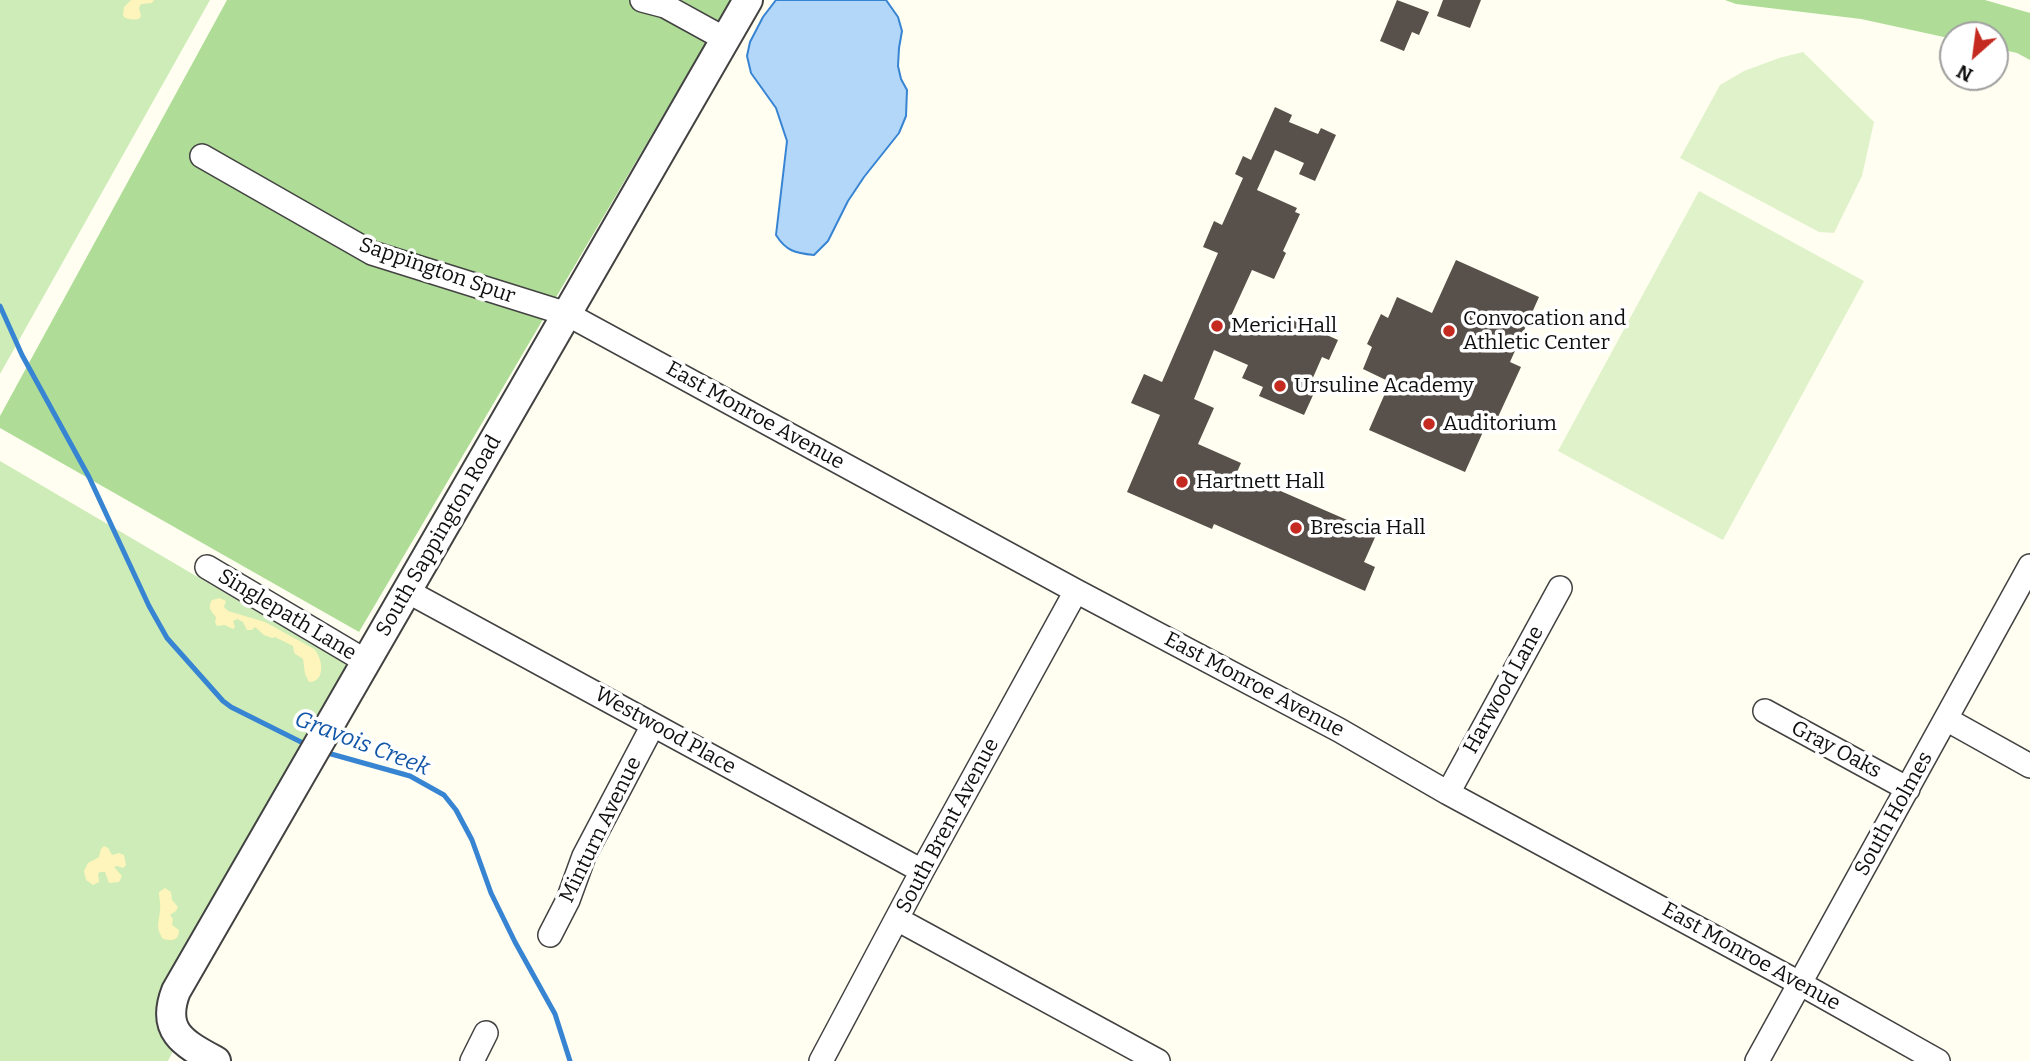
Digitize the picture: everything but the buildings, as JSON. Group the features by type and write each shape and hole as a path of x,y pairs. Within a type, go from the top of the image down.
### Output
{"street":[{"path":"642,0 665,6 725,39"},
{"name":"South Sappington Road","path":"216,1061 190,1047 176,1034 170,1017 173,1000 748,0"},
{"name":"Sappington Spur","path":"202,156 372,253 567,314"},
{"name":"East Monroe Avenue","path":"567,314 1076,591 1339,730 1448,793 1938,1061"},
{"name":"Singlepath Lane","path":"207,566 367,663"},
{"name":"South Holmes","path":"1757,1061 2030,566"},
{"name":"Harwood Lane","path":"1448,793 1560,588"},
{"name":"Westwood Place","path":"407,591 922,871"},
{"name":"South Brent Avenue","path":"821,1061 1076,591"},
{"name":"Gray Oaks","path":"1765,711 1908,789"},
{"path":"1946,719 2030,766"},
{"name":"Minturn Avenue","path":"550,935 568,900 584,856 653,725"},
{"path":"897,919 1158,1061"},
{"path":"472,1061 486,1033"}],"green space":[{"path":"0,0 210,0 0,374"},
{"path":"227,0 731,0 359,632 0,428 0,416"},
{"path":"1725,0 1985,0 2030,13 2030,60 2009,51 2009,21 1939,21 1939,36 1861,19 1736,4"},
{"path":"1803,52 1874,122 1862,176 1834,233 1819,232 1680,158 1720,85 1744,71"},
{"path":"1699,191 1864,281 1723,540 1558,451"},
{"path":"0,461 353,668 163,1005 174,1049 168,1061 0,1061"}],"sand":[{"path":"131,0 154,0 152,3 141,4 141,16 132,20 123,16 124,7"},
{"path":"220,598 226,601 224,607 228,611 265,622 314,649 321,663 318,678 309,682 303,659 294,653 293,646 264,635 255,627 247,630 243,622 237,619 233,621 233,629 225,625 217,626 210,605 212,600"},
{"path":"104,846 112,855 124,855 126,865 123,868 114,867 122,876 119,882 109,883 105,872 100,872 99,882 93,885 86,880 84,871 88,863 99,857"},
{"path":"165,888 171,892 172,900 178,907 170,915 173,919 172,925 179,930 178,936 172,940 163,939 158,928 159,892"}],"water":[{"path":"776,0 886,0 898,17 902,31 898,66 907,90 906,116 899,133 848,201 828,241 814,255 792,250 783,245 776,235 787,141 776,108 751,73 747,56 750,42 763,17"}],"waterway":[{"name":"Gravois Creek","path":"0,306 22,355 89,477 149,606 167,638 223,701 309,746"},
{"name":"Gravois Creek","path":"324,752 410,776 444,795 456,810 472,840 491,893 555,1014 570,1061"}],"place":[{"name":"Merici Hall","path":"1217,326"},
{"name":"Convocation and Athletic Center","path":"1449,331"},
{"name":"Ursuline Academy","path":"1280,386"},
{"name":"Auditorium","path":"1429,424"},
{"name":"Hartnett Hall","path":"1182,482"},
{"name":"Brescia Hall","path":"1296,528"}]}
